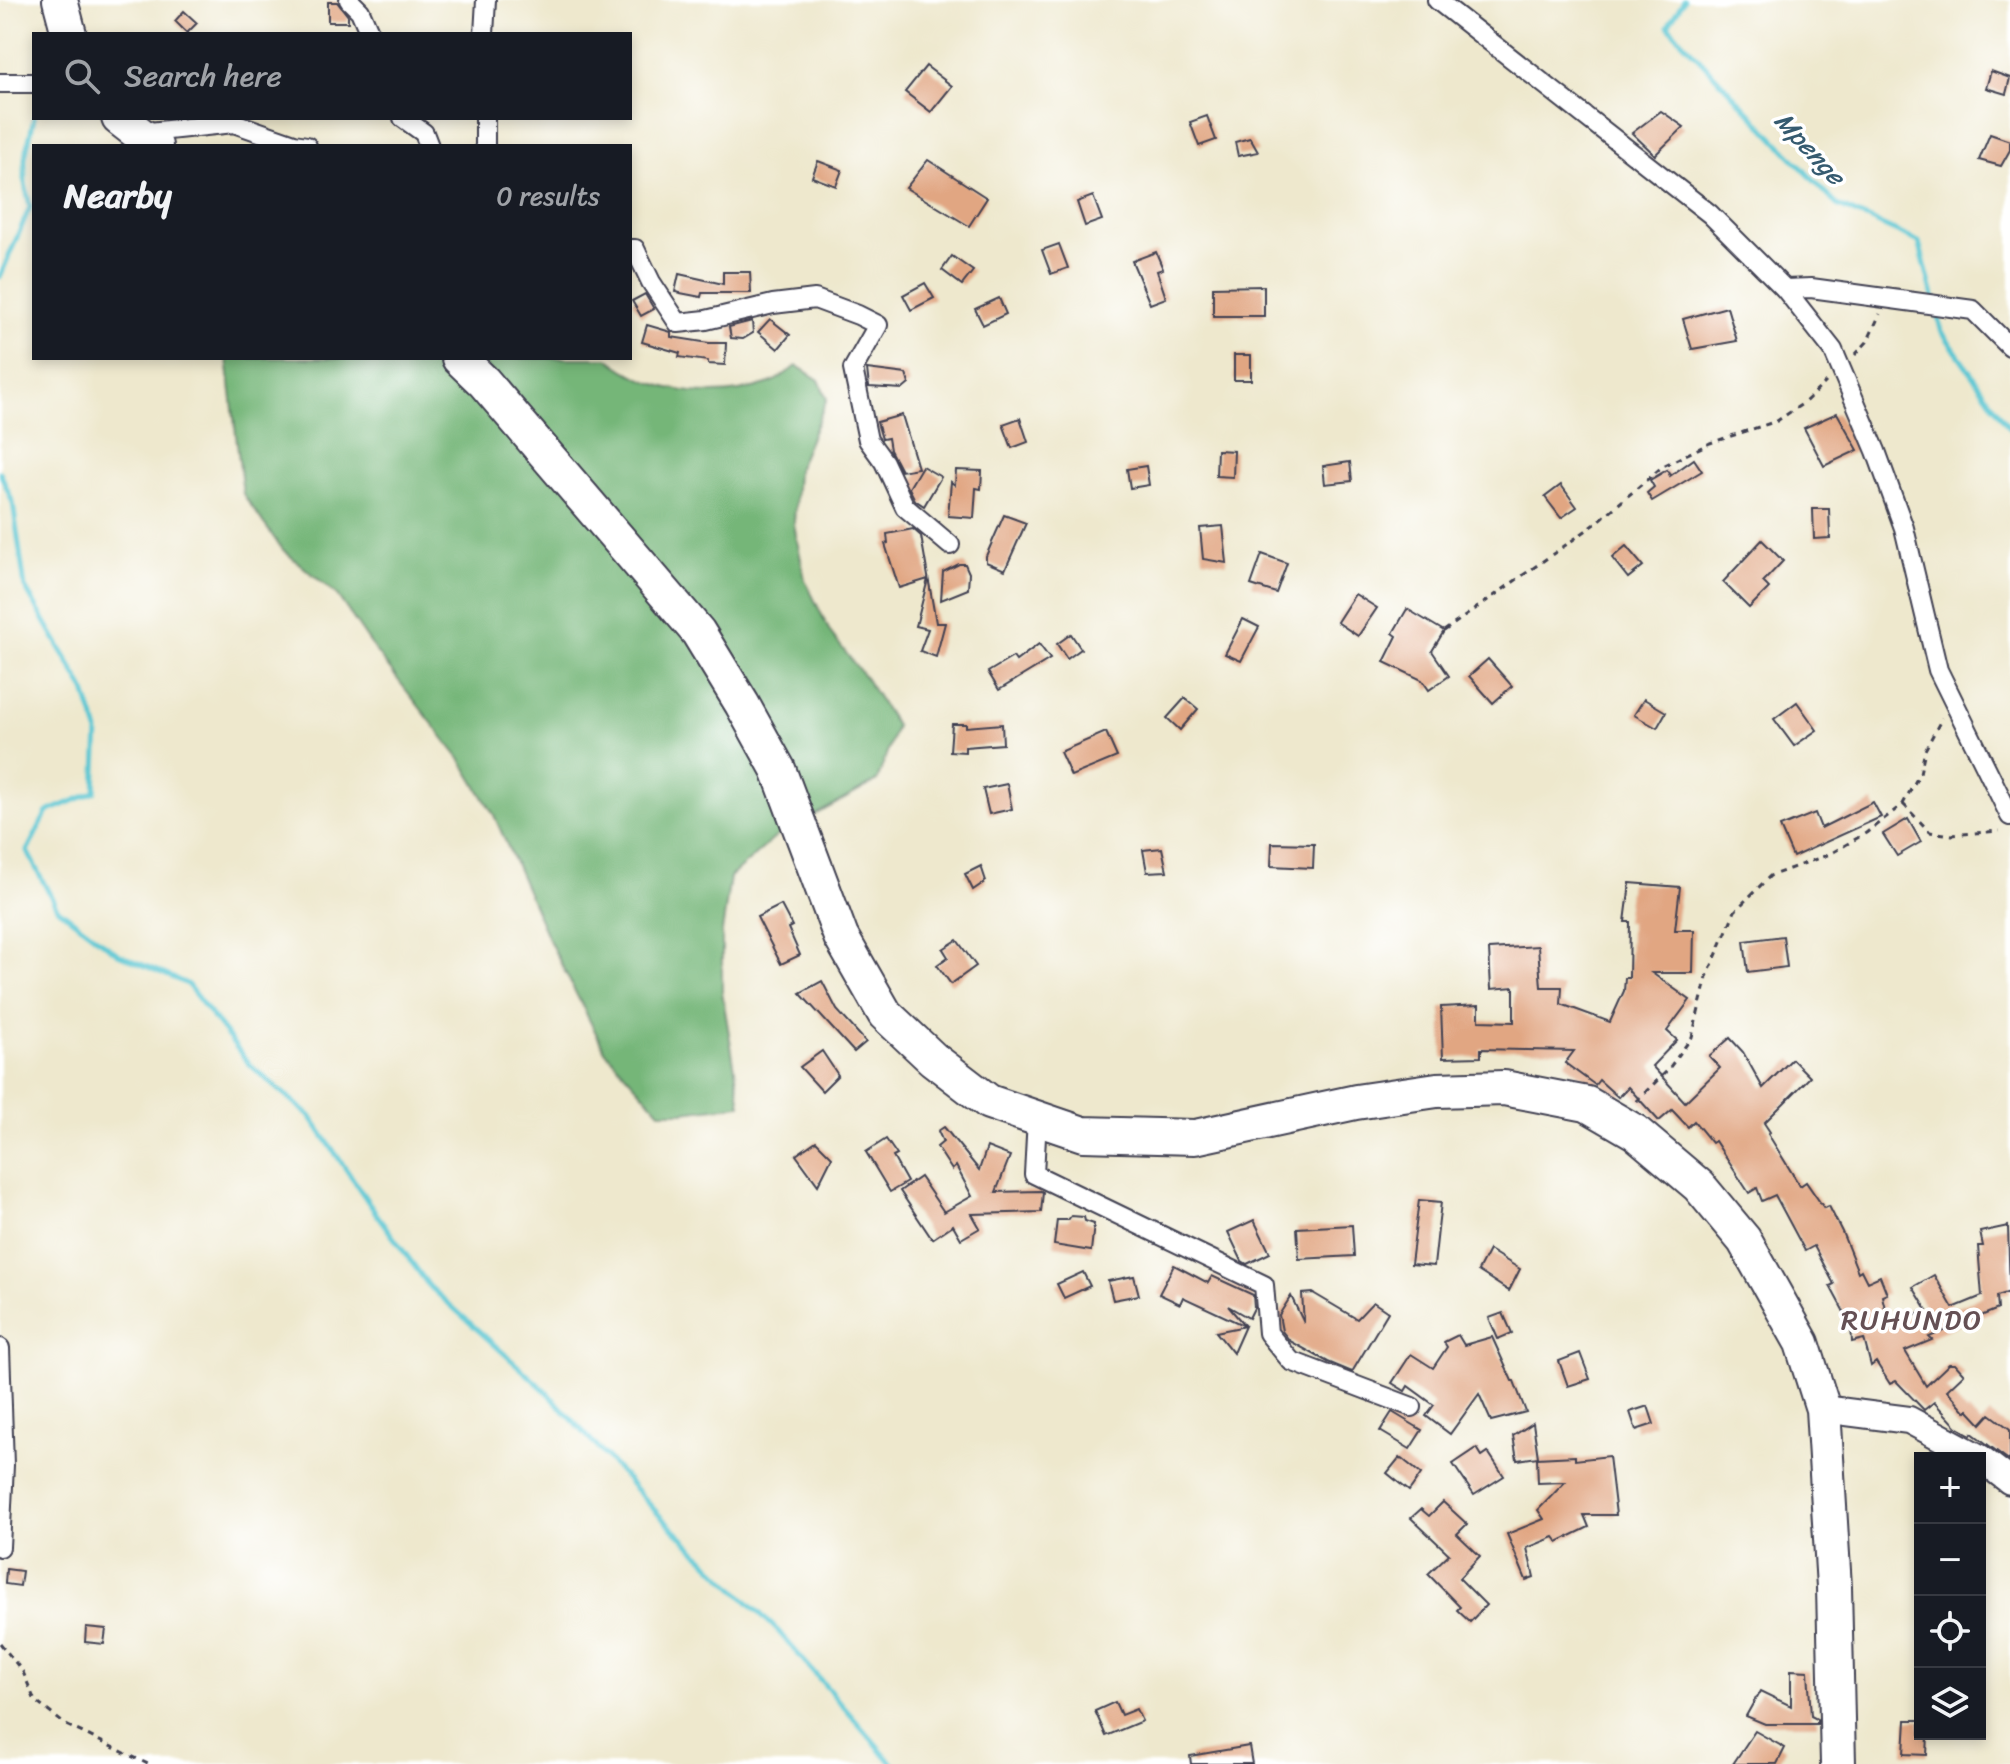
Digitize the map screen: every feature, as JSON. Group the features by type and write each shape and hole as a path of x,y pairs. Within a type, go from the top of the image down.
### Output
{"highway":[{"path":"60,0 68,32"},
{"path":"461,360 484,382 698,632 778,769 841,937 885,1014 933,1059 989,1102 1083,1134 1195,1137 1356,1102 1437,1090 1504,1088 1587,1104 1635,1132 1699,1186 1744,1240 1802,1343 1823,1409 1834,1587 1838,1764"}],"main road":[{"path":"1823,1409 1909,1420 1969,1452"},
{"path":"1986,1462 2008,1478"}],"street":[{"path":"349,0 360,11 369,32"},
{"path":"484,32 486,0"},
{"path":"1437,0 1710,214 1785,289 1833,350 1876,451 1904,528 1938,670 2010,816"},
{"path":"1,85 32,83"},
{"path":"406,120 424,133 428,144"},
{"path":"485,120 485,144"},
{"path":"131,129 234,123 294,144"},
{"path":"632,249 635,249 651,282 678,323 815,299 878,325 853,369 868,440 884,462 905,507 950,545"},
{"path":"1785,289 1811,288 1973,310 2010,347"},
{"path":"1037,1118 1034,1174 1264,1285 1268,1333 1291,1361 1412,1407"},
{"path":"0,1348 4,1465 0,1547"}],"path":[{"path":"1444,631 1594,525 1663,466 1710,443 1777,421 1805,402 1867,342 1895,300"},
{"path":"1616,1121 1667,1071 1692,1037 1707,977 1735,911 1770,876 1830,854 1866,833 1903,804 1920,773 1925,750 1938,729 1950,699"},
{"path":"1903,804 1930,832 1952,835 2010,831"},
{"path":"0,1643 23,1672 35,1701 66,1725 148,1764"}],"green space":[{"path":"227,360 611,360 644,380 664,387 707,393 749,389 770,383 797,366 819,380 827,399 797,470 794,525 805,580 830,632 866,679 896,726 877,781 777,836 730,877 722,932 722,992 741,1105 660,1112 605,1051 546,934 494,815 461,760 377,653 337,595 282,549 243,494"}],"building":[{"path":"328,2 337,2 348,16 348,22 328,22"},
{"path":"184,11 197,23 186,32 175,21"},
{"path":"926,66 952,86 931,112 905,92"},
{"path":"1991,71 2010,78 2006,94 1986,88"},
{"path":"1661,111 1684,127 1655,155 1632,133"},
{"path":"1207,116 1216,140 1199,146 1190,122"},
{"path":"1990,134 2010,141 2010,150 2001,166 1979,160"},
{"path":"1250,138 1258,152 1238,156 1235,142"},
{"path":"928,160 987,198 969,226 906,188"},
{"path":"818,161 842,170 836,186 812,177"},
{"path":"1093,196 1102,220 1085,226 1077,202"},
{"path":"1059,244 1068,268 1051,274 1042,250"},
{"path":"1156,252 1163,269 1157,271 1166,298 1150,304 1132,261"},
{"path":"952,256 973,271 962,285 942,270"},
{"path":"723,272 750,272 751,293 702,293 701,297 675,292 679,274 723,284"},
{"path":"925,283 934,298 911,310 903,295"},
{"path":"1264,286 1264,316 1213,316 1213,287"},
{"path":"645,294 654,309 641,316 632,301"},
{"path":"999,298 1006,314 983,325 975,309"},
{"path":"1727,307 1737,341 1692,349 1683,319"},
{"path":"770,319 790,335 778,349 758,332"},
{"path":"752,321 753,333 743,339 731,338 729,327"},
{"path":"647,325 671,332 671,337 726,343 725,365 679,357 680,353 642,342"},
{"path":"1234,355 1251,355 1251,380 1234,380"},
{"path":"867,369 906,374 909,384 903,389 869,387"},
{"path":"1837,413 1858,450 1824,466 1804,428"},
{"path":"902,415 918,468 901,471 890,450 888,438 882,439 877,422"},
{"path":"1020,418 1028,442 1012,448 1003,424"},
{"path":"1217,450 1234,451 1233,477 1216,476"},
{"path":"1694,459 1702,471 1652,501 1647,493 1654,487 1650,480 1667,470 1670,476"},
{"path":"1350,462 1352,481 1325,484 1323,466"},
{"path":"922,466 941,477 924,506 915,500 909,488"},
{"path":"1146,466 1149,485 1130,488 1127,469"},
{"path":"956,470 982,471 981,489 976,488 974,518 948,516 951,482 955,485"},
{"path":"1561,485 1577,507 1561,518 1545,497"},
{"path":"1813,509 1829,509 1830,538 1814,539"},
{"path":"1004,515 1026,523 1005,570 986,562"},
{"path":"1223,526 1227,563 1203,559 1200,528"},
{"path":"913,529 921,536 936,623 945,623 936,657 920,651 928,629 916,626 928,579 899,588 885,544 888,543 887,534"},
{"path":"1762,540 1783,561 1763,582 1769,588 1749,608 1723,582"},
{"path":"1626,546 1643,566 1628,578 1612,558"},
{"path":"1262,554 1287,563 1276,593 1251,585"},
{"path":"965,564 969,573 968,589 941,600 943,572"},
{"path":"1355,594 1377,608 1358,636 1337,622"},
{"path":"1407,609 1444,631 1432,651 1449,676 1429,690 1422,680 1384,662 1397,636 1393,633"},
{"path":"1243,619 1259,627 1241,661 1225,654"},
{"path":"1071,634 1081,649 1067,659 1057,644"},
{"path":"1039,644 1050,659 999,690 988,672 1013,657 1016,661"},
{"path":"1488,659 1512,686 1493,703 1469,676"},
{"path":"1185,698 1198,709 1180,730 1167,718"},
{"path":"1644,699 1666,712 1657,728 1634,715"},
{"path":"1797,702 1817,730 1794,746 1774,719"},
{"path":"952,724 966,724 966,727 1002,724 1003,744 965,747 965,752 950,751"},
{"path":"1106,732 1117,757 1071,776 1060,752"},
{"path":"1007,784 1012,809 989,814 983,789"},
{"path":"1873,802 1881,817 1793,857 1780,827 1815,813 1821,828"},
{"path":"1908,819 1921,842 1897,856 1883,834"},
{"path":"1272,843 1314,844 1313,868 1271,866"},
{"path":"1162,848 1167,871 1147,872 1143,850"},
{"path":"981,866 986,881 973,890 965,874"},
{"path":"1630,883 1680,887 1675,930 1694,930 1693,973 1652,973 1690,1000 1667,1031 1677,1040 1652,1066 1685,1102 1720,1068 1709,1056 1730,1038 1743,1052 1763,1088 1792,1059 1810,1077 1764,1123 1800,1186 1806,1182 1824,1208 1829,1206 1858,1272 1861,1270 1867,1282 1880,1276 1887,1294 1882,1296 1889,1325 1927,1310 1913,1287 1934,1275 1953,1308 1982,1296 1978,1246 1983,1246 1980,1232 2008,1226 2010,1292 1997,1296 1998,1309 1929,1337 1932,1340 1905,1351 1926,1386 1949,1364 1955,1364 1964,1374 1947,1390 1981,1424 1990,1414 2010,1429 2010,1461 1972,1433 1957,1427 1934,1402 1924,1410 1896,1381 1890,1384 1876,1362 1871,1366 1864,1339 1852,1342 1851,1325 1830,1286 1834,1284 1814,1246 1805,1251 1775,1195 1762,1201 1757,1188 1749,1193 1715,1141 1712,1143 1694,1121 1688,1127 1672,1110 1659,1121 1628,1087 1618,1097 1599,1080 1595,1085 1565,1063 1574,1051 1481,1049 1481,1057 1443,1058 1441,1007 1479,1005 1479,1021 1514,1022 1514,987 1491,989 1489,949 1538,946 1541,987 1562,987 1561,1004 1610,1022 1624,991 1625,978 1629,978 1630,922 1625,922"},
{"path":"781,905 792,926 788,928 800,955 781,964 757,917"},
{"path":"1783,936 1787,967 1748,972 1744,941"},
{"path":"957,940 976,966 951,984 937,965 948,957 943,949"},
{"path":"822,981 837,1010 866,1042 854,1052 800,993"},
{"path":"822,1051 838,1075 822,1091 800,1067"},
{"path":"944,1127 979,1170 987,1147 1010,1156 996,1192 1041,1191 1041,1212 972,1214 980,1228 961,1239 953,1225 932,1239 900,1191 920,1177 944,1212 972,1196 956,1166 952,1170 937,1147 943,1142 938,1131"},
{"path":"886,1139 897,1155 893,1157 907,1182 890,1192 866,1152"},
{"path":"816,1141 832,1157 818,1185 796,1155"},
{"path":"1419,1200 1441,1202 1434,1266 1411,1264"},
{"path":"1071,1216 1084,1217 1085,1221 1094,1224 1091,1251 1054,1245 1057,1220 1068,1220"},
{"path":"1254,1220 1270,1253 1247,1264 1242,1261 1228,1232"},
{"path":"1352,1225 1354,1256 1299,1259 1297,1228"},
{"path":"1489,1250 1520,1269 1509,1291 1478,1271"},
{"path":"1174,1265 1208,1283 1212,1276 1253,1295 1254,1308 1249,1318 1228,1306 1245,1326 1183,1297 1180,1304 1159,1294"},
{"path":"1083,1272 1090,1286 1064,1298 1057,1284"},
{"path":"1134,1276 1139,1295 1113,1300 1108,1281"},
{"path":"1313,1293 1357,1319 1373,1302 1388,1312 1352,1372 1290,1341 1282,1331 1279,1315 1291,1296 1304,1323 1302,1294"},
{"path":"1503,1313 1512,1333 1498,1339 1489,1318"},
{"path":"1245,1326 1233,1353 1216,1332"},
{"path":"1458,1335 1464,1345 1492,1337 1526,1412 1491,1421 1479,1394 1450,1434 1426,1416 1434,1405 1408,1386 1405,1391 1392,1383 1411,1354 1433,1368 1447,1347 1444,1342"},
{"path":"1580,1353 1590,1379 1568,1386 1559,1361"},
{"path":"1648,1406 1654,1424 1636,1430 1630,1412"},
{"path":"1392,1412 1422,1430 1410,1449 1380,1431"},
{"path":"1533,1423 1538,1457 1517,1460 1513,1436"},
{"path":"1477,1448 1482,1456 1488,1452 1504,1476 1474,1495 1453,1464"},
{"path":"1575,1456 1575,1460 1609,1456 1616,1515 1584,1515 1589,1527 1558,1542 1554,1537 1527,1548 1534,1577 1526,1580 1507,1534 1544,1519 1538,1510 1565,1482 1538,1483 1537,1458"},
{"path":"1400,1457 1421,1474 1409,1491 1387,1473"},
{"path":"1443,1502 1467,1524 1457,1534 1480,1556 1459,1578 1486,1605 1470,1622 1428,1574 1449,1554 1411,1518 1421,1509 1429,1516"},
{"path":"6,1569 22,1571 20,1586 5,1584"},
{"path":"86,1627 106,1629 104,1644 85,1642"},
{"path":"1791,1670 1808,1671 1811,1716 1817,1719 1817,1724 1765,1724 1746,1716 1760,1691 1791,1706"},
{"path":"1115,1702 1121,1715 1136,1709 1142,1721 1106,1736 1095,1711"},
{"path":"1906,1720 1914,1720 1914,1740 1928,1740 1927,1755 1904,1754"},
{"path":"1755,1731 1785,1748 1777,1764 1733,1764"},
{"path":"1249,1746 1252,1764 1191,1764 1190,1756"}],"waterway":[{"name":"Mpenge","path":"1684,0 1668,26 1837,205 1919,242 1934,300"},
{"path":"0,277 30,207 25,183 25,158 34,120"},
{"name":"Mpenge","path":"1936,310 1941,330 2010,429"},
{"path":"0,472 13,503 25,587 85,691 98,731 95,792 47,812 27,851 57,908 118,954 187,984 250,1065 310,1116 429,1286 548,1393 661,1517 778,1631 893,1764"}],"district":[{"name":"RUHUNDO","path":"1912,1319"}]}
